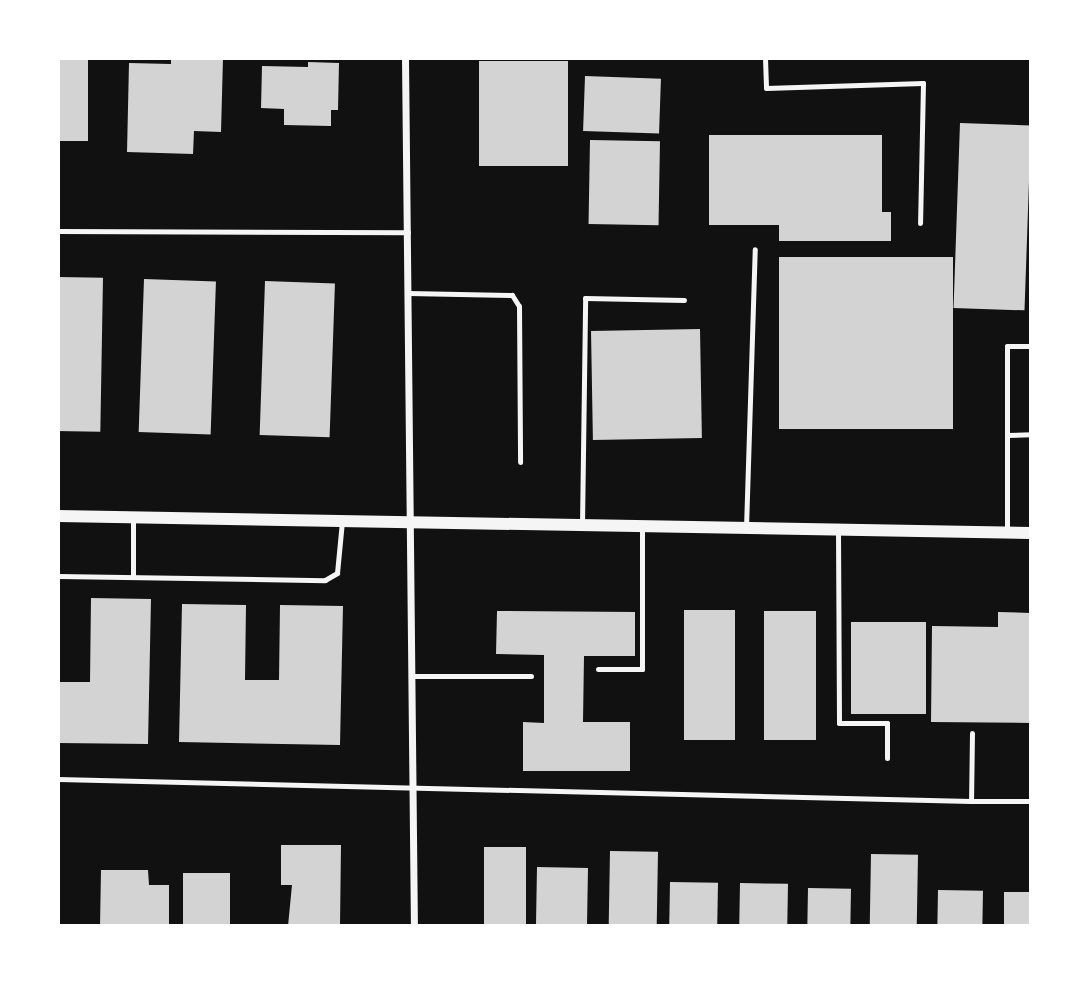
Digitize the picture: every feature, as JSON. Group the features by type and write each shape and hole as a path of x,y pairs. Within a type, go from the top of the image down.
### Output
{"street":[{"path":"405,58 412,522 414,926"},
{"path":"58,516 1031,533"}],"lane":[{"path":"765,58 766,88 923,83 920,223"},
{"path":"58,231 408,232"},
{"path":"747,528 755,249"},
{"path":"408,293 512,295 519,306 520,462"},
{"path":"582,525 585,298 684,300"},
{"path":"1007,533 1007,346 1031,346"},
{"path":"1007,435 1031,434"},
{"path":"133,577 134,517"},
{"path":"58,576 325,580 337,573 342,521"},
{"path":"598,669 642,669 642,526"},
{"path":"838,530 839,723 887,723 887,758"},
{"path":"412,676 531,676"},
{"path":"971,801 972,733"},
{"path":"58,779 413,785 1031,802"}],"building":[{"path":"58,58 88,58 88,141 58,141"},
{"path":"171,58 223,58 221,132 194,131 193,154 127,152 129,63 171,64"},
{"path":"479,61 568,61 568,166 479,166"},
{"path":"308,62 339,63 338,110 331,110 331,126 284,125 284,109 261,108 262,66 308,67"},
{"path":"585,76 661,79 659,134 583,131"},
{"path":"960,123 1031,125 1025,310 954,308"},
{"path":"709,135 882,135 882,212 891,212 891,241 779,241 779,225 709,225"},
{"path":"590,140 660,141 659,225 589,224"},
{"path":"779,257 953,257 953,429 779,429"},
{"path":"58,277 103,278 100,432 58,431"},
{"path":"144,279 216,282 211,434 139,432"},
{"path":"265,281 335,283 330,437 260,435"},
{"path":"700,329 702,438 593,440 591,331"},
{"path":"91,598 151,599 148,744 58,743 58,682 90,682"},
{"path":"182,604 246,605 245,680 279,680 280,605 343,606 340,745 179,742"},
{"path":"684,610 735,610 735,740 684,740"},
{"path":"497,611 635,612 635,656 584,656 583,722 630,722 630,771 523,771 523,722 544,723 544,655 496,654"},
{"path":"764,611 816,611 816,740 764,740"},
{"path":"998,612 1031,613 1031,723 931,722 932,626 998,627"},
{"path":"851,622 926,622 926,714 851,714"},
{"path":"281,845 341,845 340,926 288,926 292,885 281,885"},
{"path":"484,847 526,847 526,926 484,926"},
{"path":"610,851 658,852 657,926 609,926"},
{"path":"871,854 918,855 917,926 870,926"},
{"path":"537,867 588,868 587,926 536,926"},
{"path":"101,870 148,870 149,885 169,885 169,926 100,926"},
{"path":"183,873 230,873 230,926 183,926"},
{"path":"670,882 718,883 717,926 669,926"},
{"path":"740,883 788,884 787,926 739,926"},
{"path":"808,888 851,889 850,926 807,926"},
{"path":"938,890 983,891 982,926 937,926"},
{"path":"1004,892 1031,892 1031,926 1004,926"}]}
